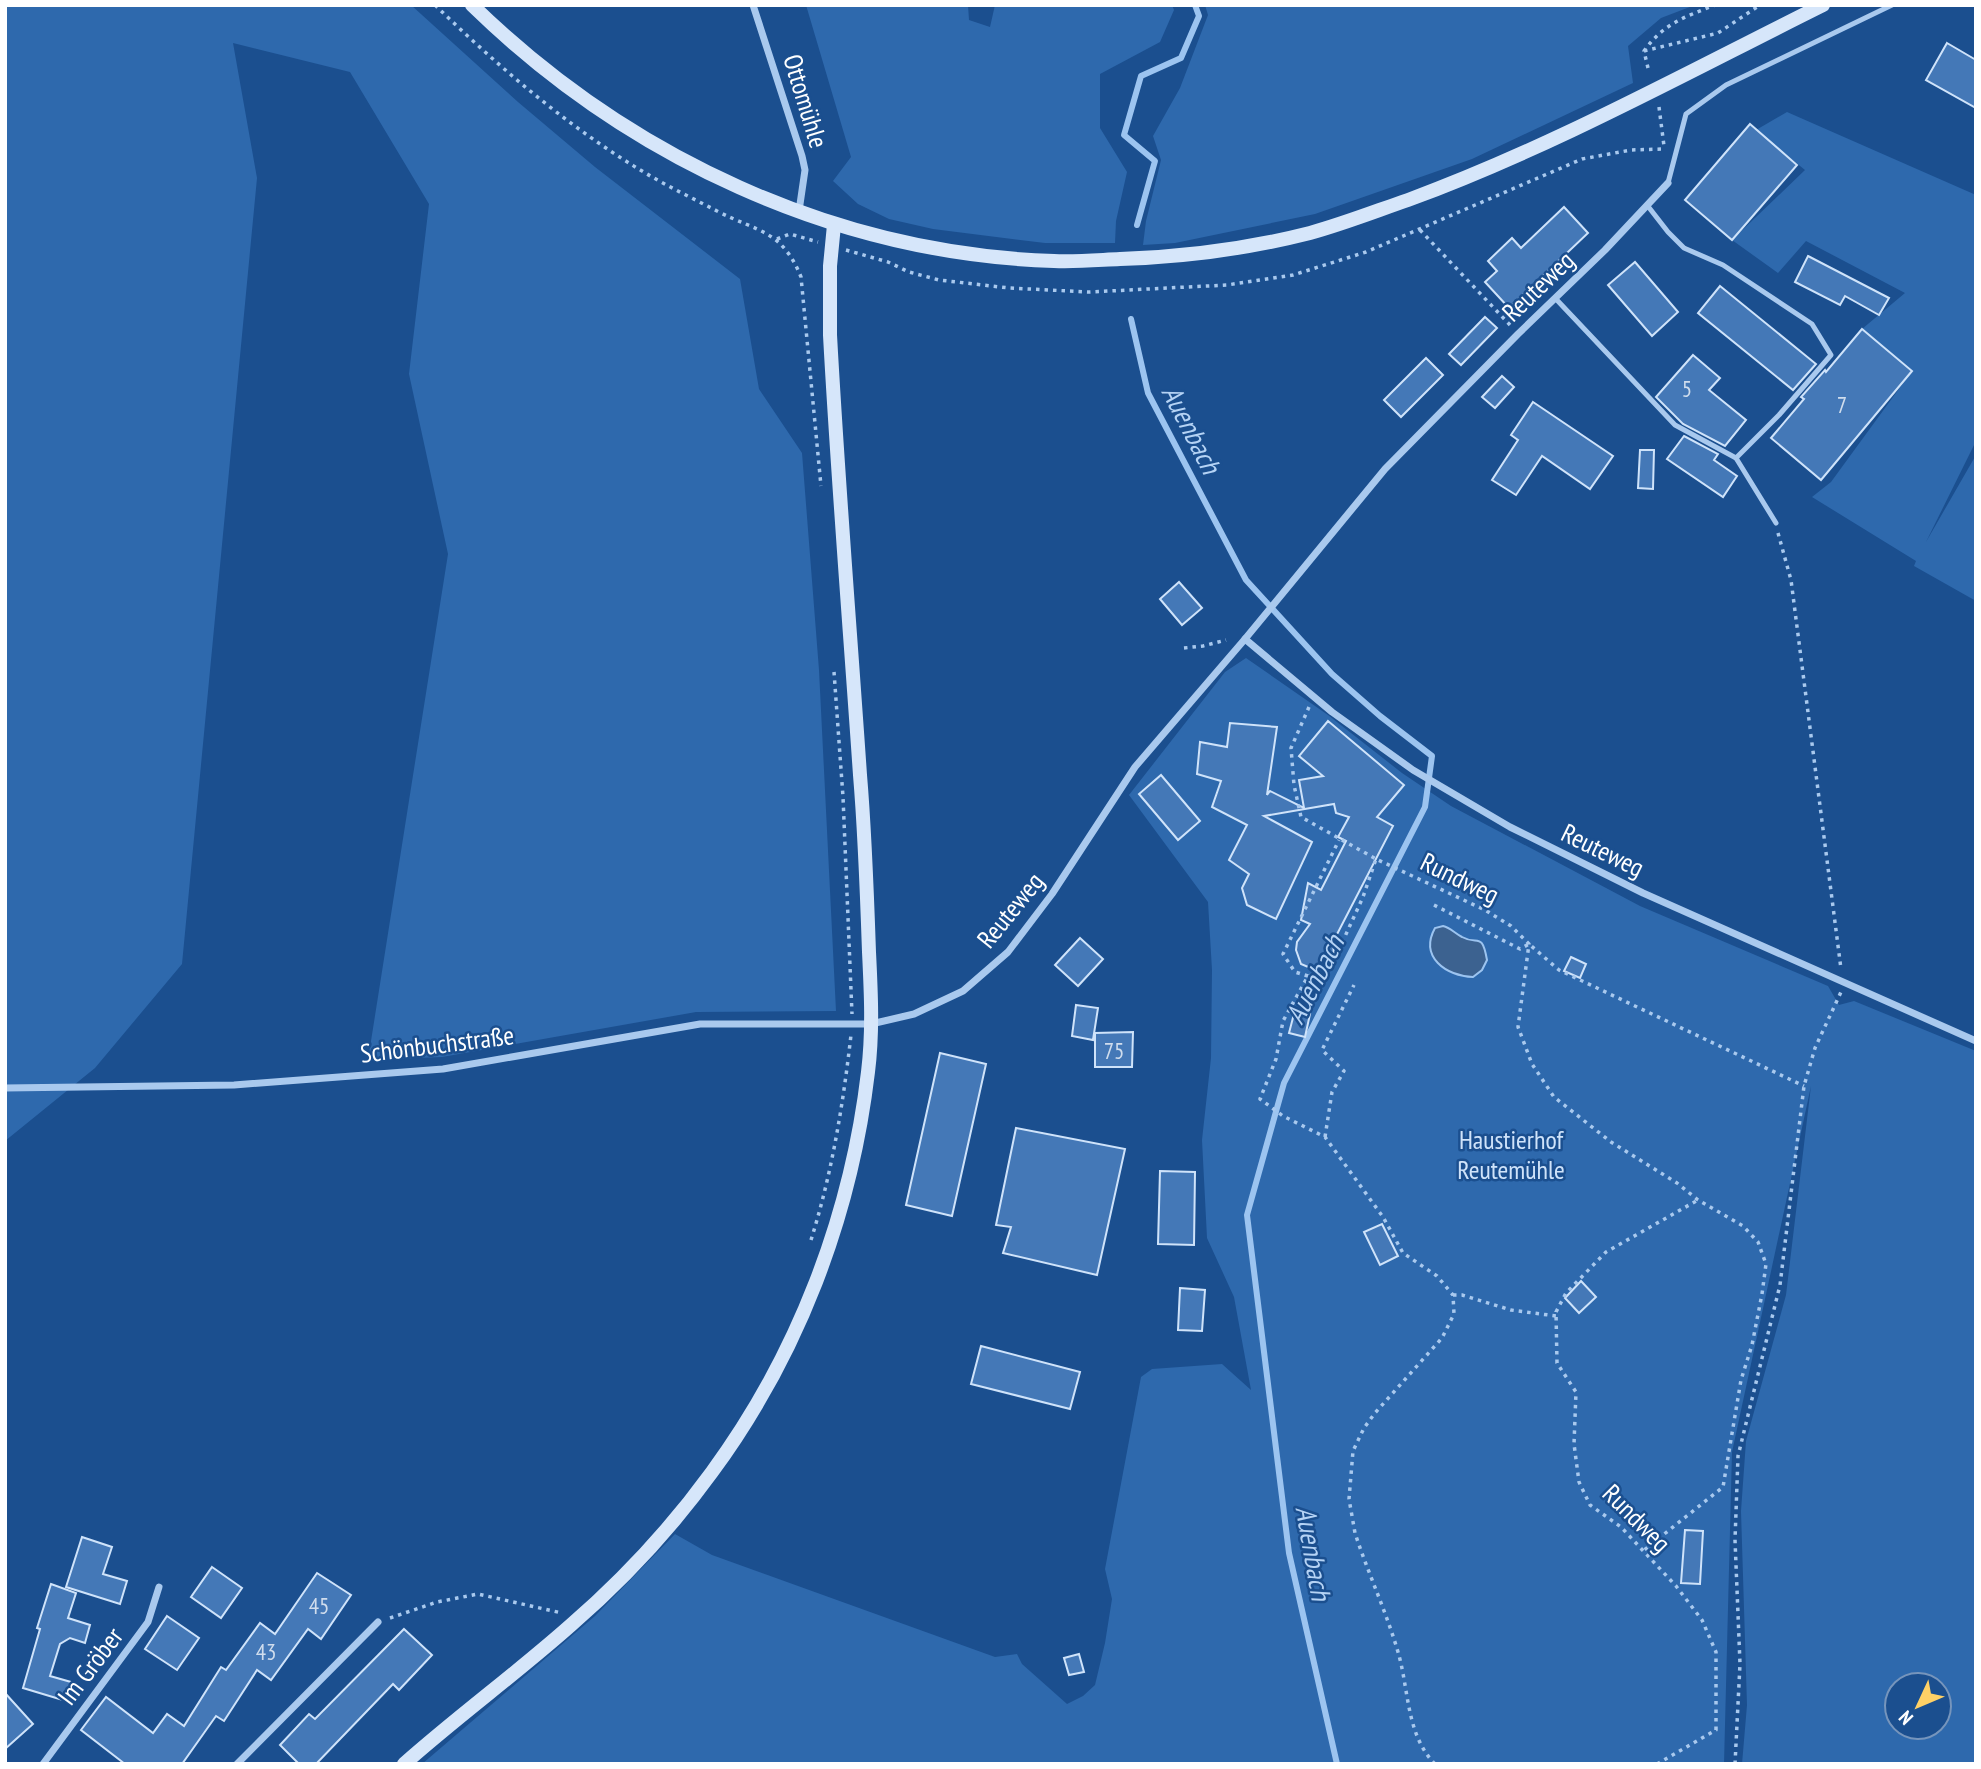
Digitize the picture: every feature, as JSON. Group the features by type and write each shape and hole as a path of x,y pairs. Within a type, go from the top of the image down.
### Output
{"street":[{"path":"472,5 536,63 586,101 699,170 834,225 919,246 983,256 1056,262 1230,251 1312,232 1458,181 1523,154 1823,5"},
{"name":"Ottomühle","path":"753,5 803,156 805,170 799,211"},
{"name":"Reuteweg","path":"871,1024 914,1014 962,990 1009,952 1052,894 1135,767 1280,598 1385,469 1668,183"},
{"path":"404,1764 573,1624 653,1544 696,1492 746,1422 773,1376 795,1332 834,1231 869,1070 871,1024 866,849 830,335 830,266 834,225"},
{"name":"Reuteweg","path":"1245,639 1315,698 1413,770 1457,798 1643,893 1844,985 1976,1041"},
{"name":"Schönbuchstraße","path":"5,1088 234,1085 443,1069 700,1024 871,1024"},
{"name":"Im Gröber","path":"43,1764 148,1622 159,1587"},
{"path":"237,1764 378,1622"}],"lane":[{"path":"1668,183 1686,114 1726,85 1892,5"},
{"path":"1647,205 1684,248 1723,265 1812,324 1831,355 1779,415 1735,458"},
{"path":"1555,298 1675,425 1735,458 1776,523"}],"path":[{"path":"435,5 517,80 574,124 646,173 777,239 794,260 801,277 822,491"},
{"path":"1648,68 1644,51 1656,34 1676,20 1715,5"},
{"path":"1644,51 1718,33 1760,5"},
{"path":"1659,107 1664,149"},
{"path":"1420,230 1476,286 1518,334"},
{"path":"1735,1764 1740,1664 1735,1540 1738,1456 1780,1285 1804,1086 1815,1048 1844,985 1791,580 1776,523"},
{"path":"1184,648 1245,639"},
{"path":"808,1252 830,1174 842,1115 852,1024 843,797 834,672"},
{"name":"Rundweg","path":"1315,698 1291,748 1294,785 1301,817 1376,859 1485,910 1511,926 1559,970 1804,1086"},
{"path":"1339,840 1283,954 1295,972 1308,976 1319,974 1331,967 1359,907 1376,859"},
{"path":"1434,905 1520,949 1529,944"},
{"path":"1529,944 1518,1027 1532,1064 1554,1097 1611,1142 1677,1183 1698,1200 1743,1226 1759,1242 1766,1264 1752,1345 1741,1380 1723,1487 1643,1551"},
{"path":"1308,976 1283,1021 1276,1059 1260,1099 1283,1116 1325,1137 1383,1217 1403,1253 1437,1276 1454,1295 1454,1314 1442,1338 1364,1428 1353,1451 1349,1484 1355,1533 1398,1652 1414,1728 1422,1749 1435,1764"},
{"path":"1325,1137 1332,1092 1344,1071 1322,1050 1354,985"},
{"path":"1454,1295 1511,1310 1556,1316 1566,1293 1606,1252 1698,1200"},
{"name":"Rundweg","path":"1556,1316 1557,1363 1576,1392 1574,1444 1580,1482 1590,1505 1621,1527 1676,1586 1702,1620 1716,1652 1716,1730 1657,1764"},
{"path":"378,1622 437,1602 478,1594 562,1613"}],"green space":[{"path":"5,5 411,5 595,167 740,279 759,389 802,453 819,670 836,1011 696,1012 442,1057 368,1060 448,554 409,374 429,204 350,72 233,43 257,178 182,964 95,1068 5,1141"},
{"path":"806,5 968,5 969,20 990,27 995,5 1172,5 1174,10 1160,42 1100,74 1100,128 1127,172 1116,221 1115,243 1045,243 933,229 889,219 858,204 833,181 851,157"},
{"path":"1205,5 1695,5 1661,18 1628,46 1633,83 1472,159 1315,214 1175,243 1143,245 1161,160 1153,136 1180,88 1208,15"},
{"path":"1787,112 1976,195 1976,441 1926,542 1976,455 1976,601 1914,566 1916,561 1812,497 1831,482 1912,371 1862,329 1905,293 1806,241 1778,273 1732,240 1805,170 1756,130"},
{"name":"Haustierhof Reutemühle","path":"1246,658 1451,806 1640,906 1828,986 1839,1005 1854,1001 1976,1051 1976,1764 1742,1764 1747,1705 1741,1511 1746,1441 1786,1295 1811,1086 1732,1452 1724,1764 422,1764 595,1616 675,1534 712,1555 995,1657 1017,1654 1022,1664 1067,1704 1083,1696 1095,1685 1112,1599 1105,1569 1141,1377 1152,1369 1222,1364 1251,1390 1234,1297 1207,1238 1202,1140 1211,1058 1212,970 1208,902 1129,795 1225,672"}],"shaded area":[{"path":"1443,926 1483,945 1487,960 1482,970 1473,977 1445,969 1433,956 1431,938 1435,928"}],"building":[{"path":"1947,43 1976,60 1976,108 1926,80"},
{"path":"1750,124 1797,165 1732,240 1685,200"},
{"path":"1564,207 1588,233 1509,308 1485,282 1497,271 1488,261 1512,238 1521,248"},
{"path":"1808,256 1889,298 1879,315 1845,296 1840,305 1795,282"},
{"path":"1635,262 1678,312 1652,336 1608,285"},
{"path":"1720,286 1816,364 1793,390 1698,313"},
{"path":"1485,317 1497,328 1461,365 1449,354"},
{"path":"1862,329 1912,371 1821,480 1771,438 1804,399 1801,397"},
{"path":"1693,355 1720,378 1709,390 1746,420 1725,446 1683,424 1656,397"},
{"path":"1426,358 1443,375 1401,417 1384,400"},
{"path":"1502,376 1514,387 1495,408 1482,397"},
{"path":"1533,402 1613,456 1590,489 1542,456 1516,495 1492,480 1518,440 1511,435"},
{"path":"1684,436 1718,454 1714,460 1737,476 1723,497 1667,459"},
{"path":"1640,450 1654,450 1653,489 1638,488"},
{"path":"1179,582 1202,608 1182,625 1160,599"},
{"path":"1328,721 1404,785 1377,817 1393,826 1333,942 1334,957 1323,968 1315,970 1301,964 1296,950 1297,942 1310,924 1301,920 1308,883 1321,890 1346,841 1338,837 1349,817 1336,813 1334,804 1264,816 1312,842 1276,919 1247,905 1242,888 1249,874 1229,860 1247,825 1212,807 1221,781 1197,774 1200,742 1227,747 1230,723 1277,727 1267,795 1270,791 1304,808 1299,780 1323,776 1299,756"},
{"path":"1161,775 1200,821 1178,840 1139,794"},
{"path":"1080,938 1103,959 1078,986 1055,965"},
{"path":"1571,957 1586,964 1580,978 1564,971"},
{"path":"1076,1005 1098,1008 1093,1040 1072,1036"},
{"path":"1295,1010 1310,1014 1305,1037 1289,1033"},
{"path":"1133,1032 1132,1067 1095,1067 1095,1033"},
{"path":"940,1053 986,1064 952,1216 906,1205"},
{"path":"1016,1128 1125,1149 1097,1275 1003,1253 1011,1227 996,1225"},
{"path":"1160,1171 1195,1172 1194,1245 1158,1244"},
{"path":"1382,1224 1398,1256 1380,1265 1364,1232"},
{"path":"1581,1281 1596,1297 1579,1313 1565,1298"},
{"path":"1180,1288 1205,1290 1202,1331 1178,1330"},
{"path":"981,1346 1080,1372 1070,1409 971,1384"},
{"path":"1685,1530 1703,1531 1700,1584 1681,1583"},
{"path":"82,1537 112,1547 103,1574 127,1581 120,1604 66,1587"},
{"path":"212,1567 242,1588 221,1618 191,1597"},
{"path":"317,1573 351,1595 321,1639 308,1629 271,1680 257,1670 224,1721 216,1716 182,1764 125,1764 81,1730 106,1697 153,1733 167,1714 184,1726 221,1667 226,1670 260,1623 275,1634"},
{"path":"51,1584 76,1593 68,1618 90,1625 85,1643 70,1638 60,1644 50,1676 71,1682 66,1701 23,1688"},
{"path":"167,1616 199,1638 177,1670 145,1649"},
{"path":"404,1629 432,1655 399,1690 393,1684 316,1764 299,1764 280,1745 309,1714 315,1719"},
{"path":"1079,1654 1084,1672 1069,1675 1064,1658"},
{"path":"5,1693 33,1724 5,1749"}],"waterway":[{"name":"Auenbach","path":"1137,225 1155,161 1124,135 1141,76 1181,58 1199,16 1195,5"},
{"name":"Auenbach","path":"1131,319 1148,393 1246,580 1332,674 1432,756 1425,807 1284,1083 1247,1215 1289,1553 1337,1764"}]}
